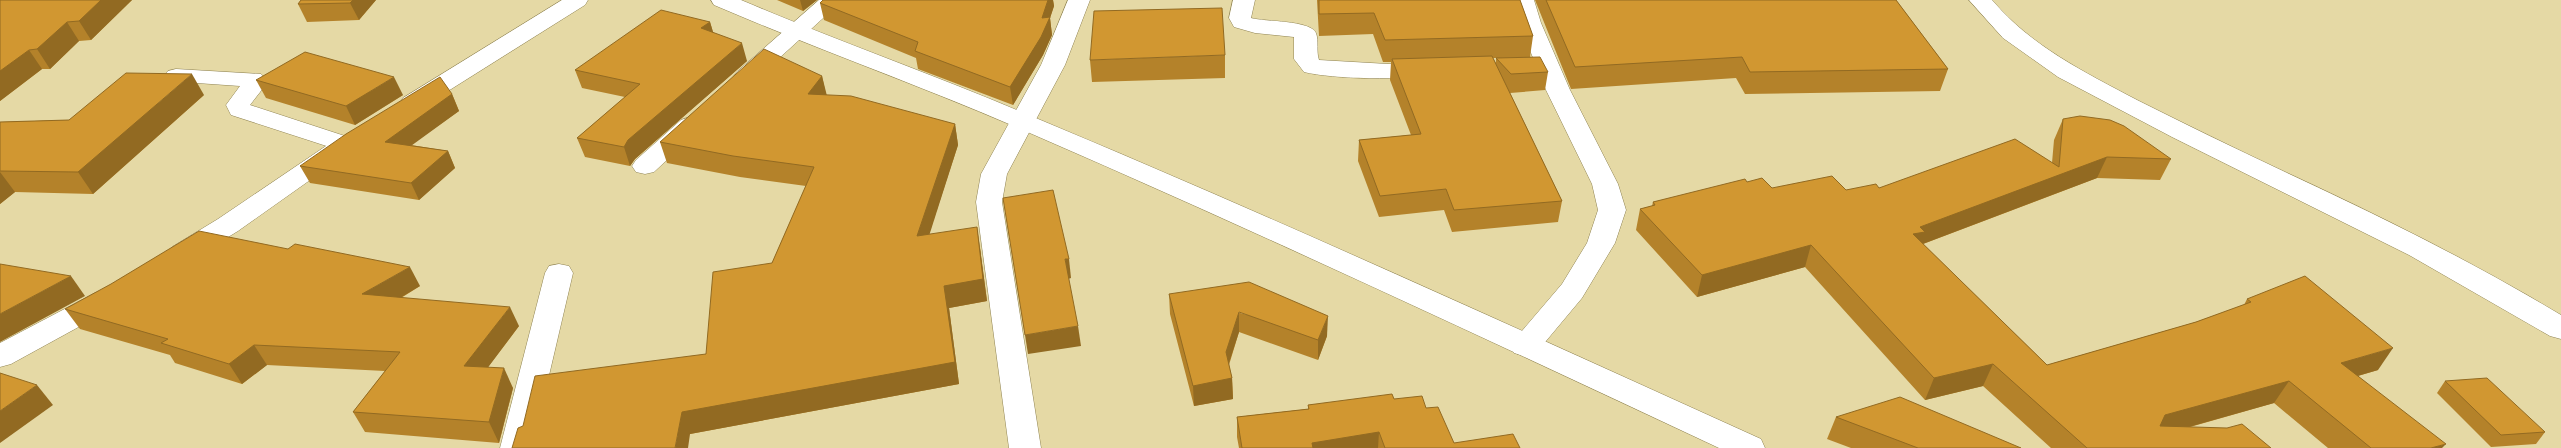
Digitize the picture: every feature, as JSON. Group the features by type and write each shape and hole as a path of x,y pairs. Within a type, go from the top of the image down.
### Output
{"street":[{"path":"395,113 578,0"},
{"path":"722,0 796,32 1022,121 1525,345 1749,448"},
{"path":"731,90 832,0"},
{"path":"1025,448 989,202 994,174 1053,64 1080,0"},
{"path":"1244,0 1240,18 1242,22 1254,26 1299,31 1305,34 1306,59 1312,67 1388,71 1449,69"},
{"path":"1523,0 1537,66 1605,184 1612,210 1601,243 1572,291 1525,345"},
{"path":"1980,0 1992,16 2020,41 2060,70 2405,241 2514,300 2561,329"},
{"path":"163,265 228,225 353,139 240,110 238,104 252,87 253,79 176,76"},
{"path":"644,166 710,109"},
{"path":"516,448 559,273"},
{"path":"0,356 122,290"}],"building":[{"path":"0,0 101,0 79,21 67,22 37,49 29,50 0,71"},
{"path":"301,0 353,0 350,3 298,4"},
{"path":"823,0 1048,0 1042,18 1050,17 1041,37 1010,87 915,51 918,42 820,3"},
{"path":"1319,0 1520,0 1533,36 1385,40 1374,13 1319,14"},
{"path":"1546,0 1896,0 1948,69 1750,72 1742,57 1575,67"},
{"path":"1222,8 1225,55 1090,60 1094,11"},
{"path":"661,10 710,22 701,28 742,43 628,140 624,147 577,138 640,84 575,70"},
{"path":"764,49 822,76 808,94 851,96 955,124 917,236 977,227 983,279 944,286 955,362 682,412 675,448 512,448 518,428 523,426 535,376 706,354 713,272 772,263 814,167 733,156 660,142"},
{"path":"305,52 394,77 346,106 256,80"},
{"path":"1492,56 1562,201 1454,210 1446,189 1380,196 1359,140 1421,134 1392,59"},
{"path":"1540,57 1548,72 1511,74 1496,58"},
{"path":"126,73 192,74 78,172 0,171 0,122 69,120"},
{"path":"440,77 452,94 385,142 448,151 411,183 300,166 346,134"},
{"path":"2080,116 2110,120 2124,126 2171,159 2107,157 1920,227 1925,232 1913,234 2047,365 2196,322 2251,302 2247,299 2305,276 2393,348 2341,363 2446,444 2431,448 2371,448 2289,381 2165,415 2160,426 2227,428 2242,424 2271,448 2087,448 1993,364 1934,378 1811,245 1702,275 1640,209 1655,205 1653,202 1745,179 1747,182 1762,178 1772,188 1832,176 1846,190 1876,184 1879,188 2015,139 2059,167 2063,119"},
{"path":"1053,190 1069,259 1065,259 1078,326 1025,335 1003,198"},
{"path":"199,231 288,249 295,244 410,267 362,294 510,307 464,366 504,368 489,422 353,412 400,352 254,345 229,364 161,343 168,339 65,309 111,284"},
{"path":"0,264 71,276 0,314"},
{"path":"1249,282 1328,316 1318,340 1239,312 1226,352 1232,378 1193,386 1169,294"},
{"path":"0,373 37,385 0,411"},
{"path":"2487,378 2545,432 2501,435 2445,381"},
{"path":"1392,394 1394,399 1422,396 1426,408 1438,407 1454,443 1513,434 1520,448 1385,448 1379,432 1312,443 1313,448 1242,448 1237,417 1309,409 1308,405"},
{"path":"1900,397 2021,448 1918,448 1836,417"}]}
